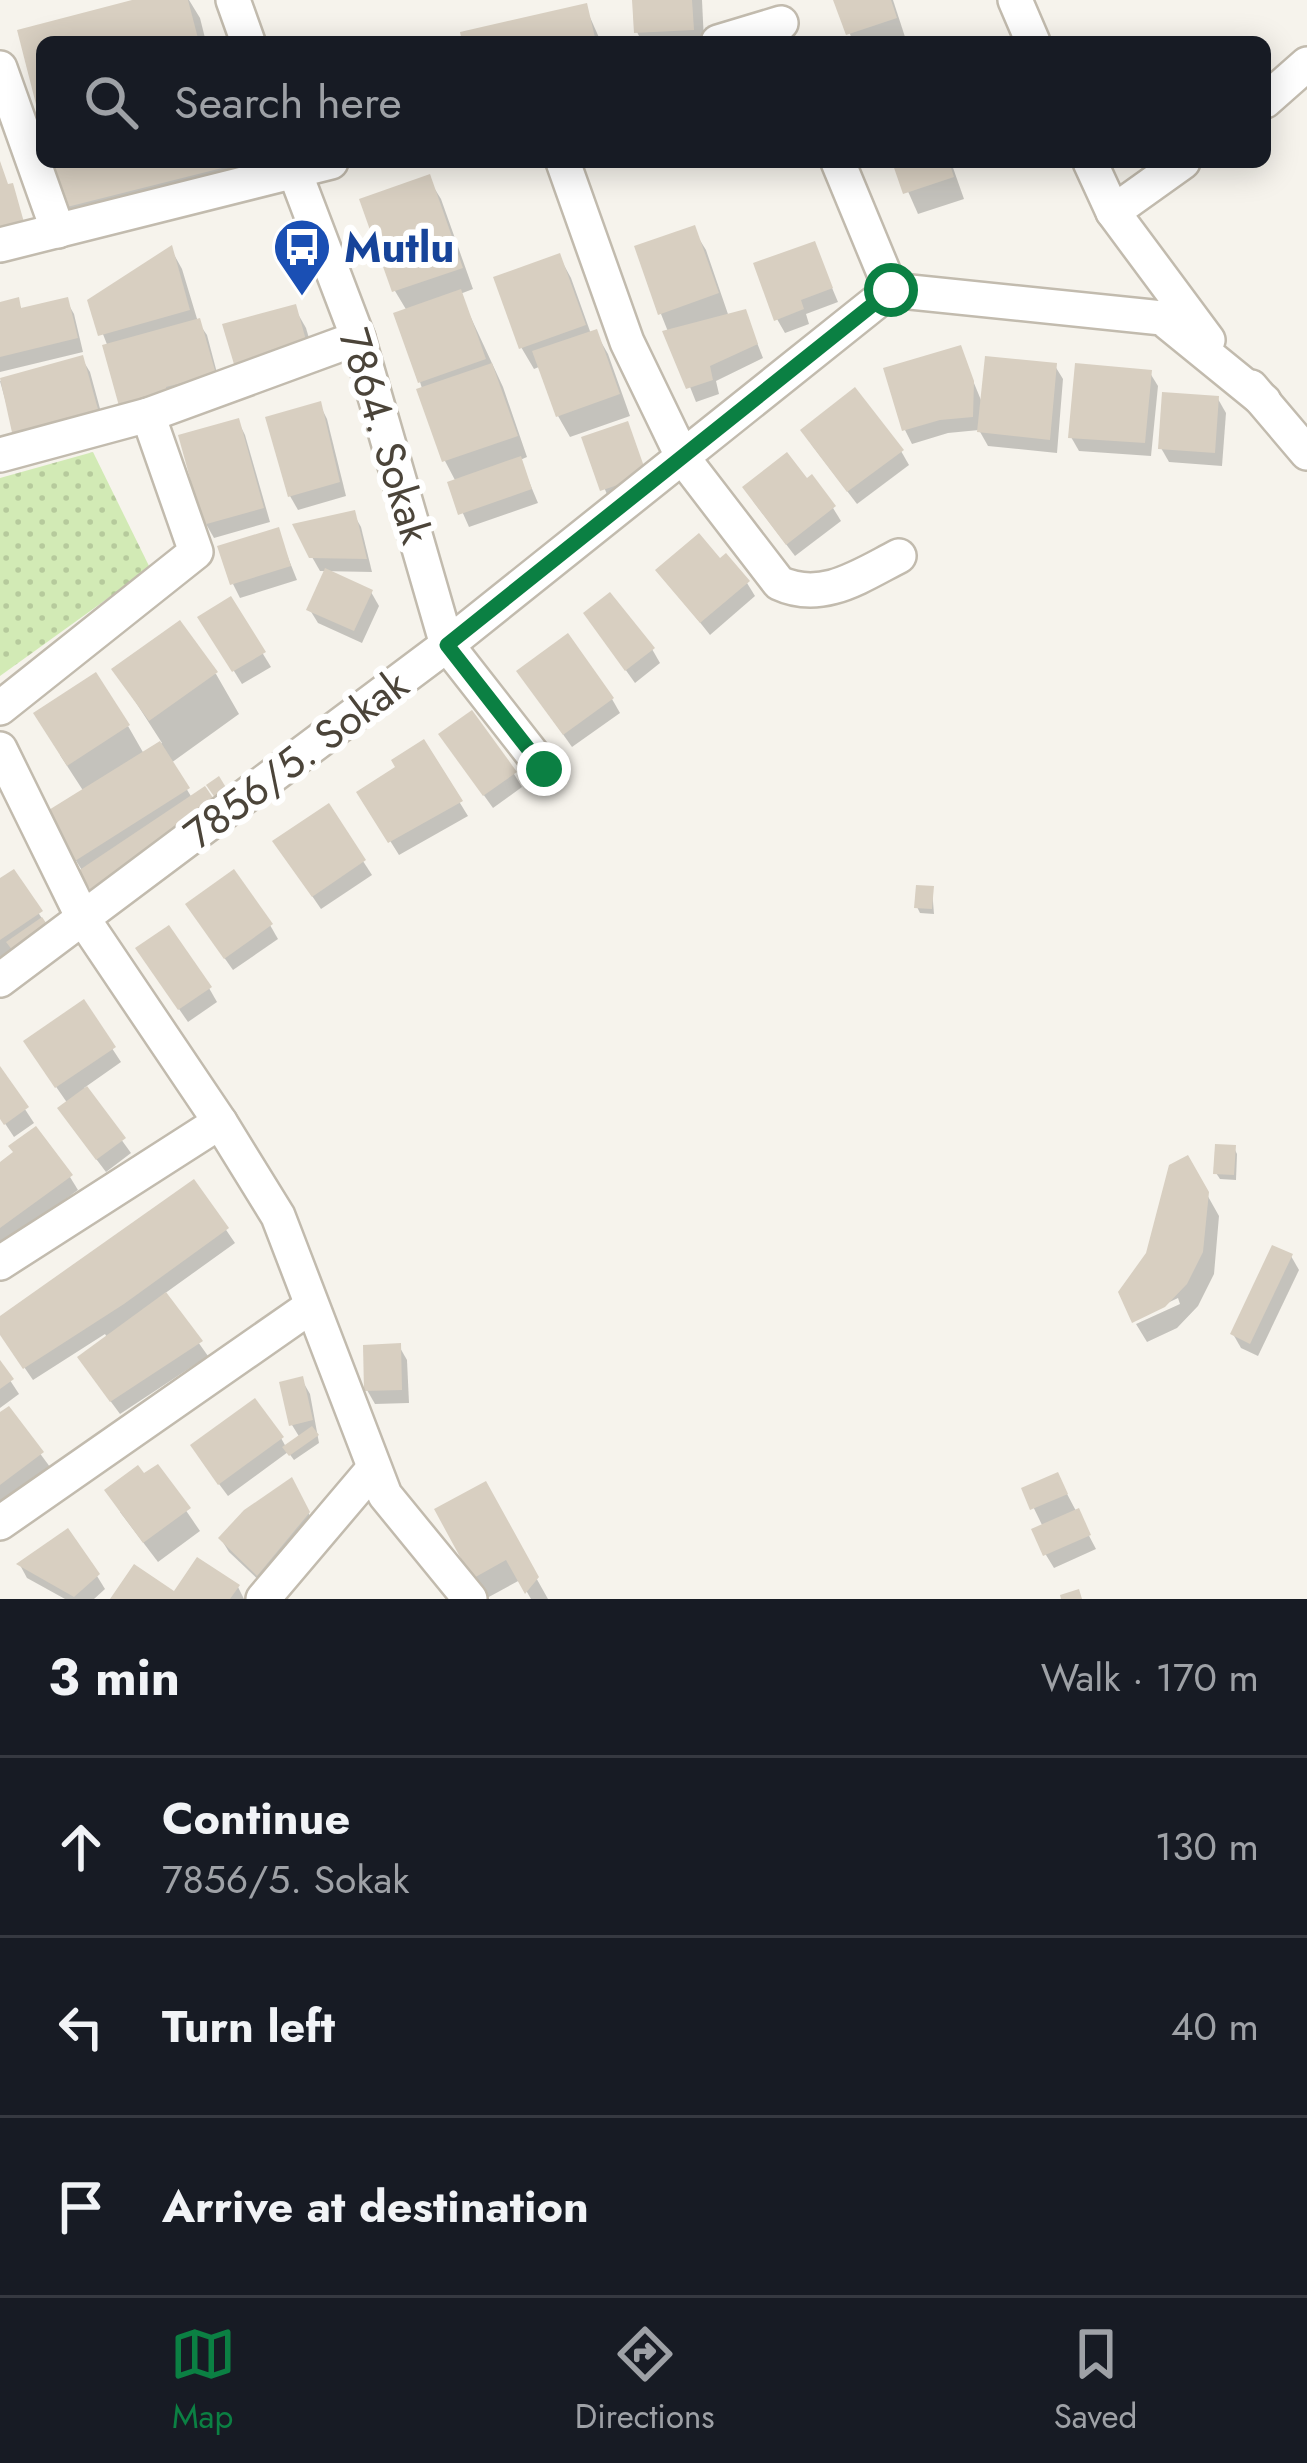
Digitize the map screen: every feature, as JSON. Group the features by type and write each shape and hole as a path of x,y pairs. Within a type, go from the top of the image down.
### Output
{"street":[{"path":"233,0 246,36"},
{"path":"1015,0 1031,36"},
{"path":"737,36 780,22"},
{"path":"1271,96 1307,64"},
{"path":"0,68 58,231"},
{"path":"0,245 293,168"},
{"name":"7864. Sokak","path":"293,168 358,338 447,645"},
{"path":"565,168 627,342 683,458 779,584 801,593 839,586 898,556"},
{"path":"840,168 891,290 1162,318 1264,400"},
{"path":"1093,168 1114,212 1212,345 1307,453"},
{"path":"1114,212 1175,168"},
{"name":"7856/5. Sokak","path":"0,980 447,645 891,290"},
{"path":"0,455 148,415 358,338"},
{"path":"0,708 196,552 148,415"},
{"path":"447,645 544,769"},
{"path":"0,749 84,920 278,1216 385,1495 470,1599"},
{"path":"0,1263 220,1121"},
{"path":"0,1523 310,1307"},
{"path":"263,1599 374,1468"}],"green space":[{"path":"93,452 150,568 0,676 0,478"}],"building":[{"path":"132,0 188,0 197,36 36,36 36,104 17,30"},
{"path":"632,0 692,0 694,30 634,33"},
{"path":"833,0 891,0 897,18 846,35"},
{"path":"587,3 595,36 461,36 460,32"},
{"path":"0,161 8,184 13,183 27,233 0,241"},
{"path":"53,168 222,168 63,208"},
{"path":"894,168 951,168 954,177 903,194"},
{"path":"430,174 463,268 392,292 359,199"},
{"path":"695,225 719,293 658,315 634,246"},
{"path":"815,241 833,288 801,300 804,309 774,321 753,263"},
{"path":"172,245 190,310 98,336 87,300"},
{"path":"560,253 586,325 519,349 493,277"},
{"path":"461,289 486,359 418,383 393,313"},
{"path":"19,297 21,308 68,297 78,338 0,357 0,302"},
{"path":"296,304 309,351 236,371 222,324"},
{"path":"746,309 758,344 710,366 713,380 686,389 662,331"},
{"path":"200,318 216,374 119,406 102,345"},
{"path":"597,329 620,394 556,417 532,351"},
{"path":"961,345 974,381 973,417 902,431 883,368"},
{"path":"83,355 99,413 13,437 0,378"},
{"path":"985,356 1057,363 1050,440 977,432"},
{"path":"492,363 518,436 442,462 416,389"},
{"path":"1075,363 1152,370 1145,443 1068,438"},
{"path":"855,387 904,450 847,492 800,430"},
{"path":"1162,392 1219,396 1215,453 1158,449"},
{"path":"321,401 340,482 288,497 265,417"},
{"path":"239,418 264,508 203,525 178,435"},
{"path":"628,421 647,475 600,491 581,437"},
{"path":"787,452 807,478 812,474 836,506 786,545 742,487"},
{"path":"521,456 532,489 458,515 447,482"},
{"path":"355,510 367,559 309,558 292,524"},
{"path":"279,527 291,566 230,585 217,546"},
{"path":"699,533 720,558 726,553 750,581 700,623 655,570"},
{"path":"325,568 373,590 354,631 306,610"},
{"path":"610,592 655,648 625,671 583,613"},
{"path":"231,596 266,652 232,672 197,617"},
{"path":"180,620 218,672 149,721 111,669"},
{"path":"568,633 614,698 563,735 516,671"},
{"path":"96,672 130,725 67,766 33,713"},
{"path":"472,710 517,772 483,796 438,734"},
{"path":"424,739 463,801 388,843 356,792 395,767 391,760"},
{"path":"160,741 190,788 75,861 44,813"},
{"path":"219,776 230,794 218,802 206,785"},
{"path":"205,786 220,808 93,893 78,871"},
{"path":"329,803 366,860 312,897 272,841"},
{"path":"14,869 43,911 0,940 0,878"},
{"path":"234,869 273,924 224,959 185,904"},
{"path":"916,885 934,886 932,909 914,908"},
{"path":"42,917 51,930 16,955 6,942"},
{"path":"169,925 212,987 178,1010 135,948"},
{"path":"84,999 116,1047 55,1088 23,1041"},
{"path":"0,1066 29,1107 4,1125 0,1119"},
{"path":"87,1086 126,1138 96,1160 57,1108"},
{"path":"36,1126 73,1175 0,1228 0,1162 13,1152 8,1146"},
{"path":"1215,1144 1236,1145 1234,1175 1213,1174"},
{"path":"1188,1155 1209,1192 1203,1252 1187,1284 1165,1307 1132,1323 1118,1292 1146,1253 1169,1165"},
{"path":"194,1179 229,1228 23,1369 0,1335 0,1316"},
{"path":"1272,1245 1293,1254 1250,1344 1230,1334"},
{"path":"166,1292 203,1341 110,1402 77,1357"},
{"path":"401,1343 402,1390 364,1391 363,1345"},
{"path":"0,1360 14,1379 0,1389"},
{"path":"303,1376 313,1420 289,1426 279,1382"},
{"path":"255,1398 284,1437 218,1485 190,1445"},
{"path":"9,1406 44,1452 0,1485 0,1412"},
{"path":"312,1426 319,1435 289,1456 282,1447"},
{"path":"158,1464 191,1508 143,1543 104,1490 138,1465 144,1473"},
{"path":"1058,1472 1068,1494 1030,1510 1021,1488"},
{"path":"292,1477 310,1512 257,1576 218,1538 244,1510"},
{"path":"486,1481 539,1577 525,1594 506,1560 472,1579 434,1509"},
{"path":"1079,1508 1091,1535 1043,1556 1031,1529"},
{"path":"68,1528 100,1574 74,1597 16,1564"},
{"path":"197,1557 240,1585 230,1599 110,1599 134,1564 174,1591"},
{"path":"1079,1589 1082,1599 1061,1599 1060,1595"}],"place":[{"name":"Mutlu","path":"302,298"}],"route":[{"path":"544,769 447,645 891,290"}]}
